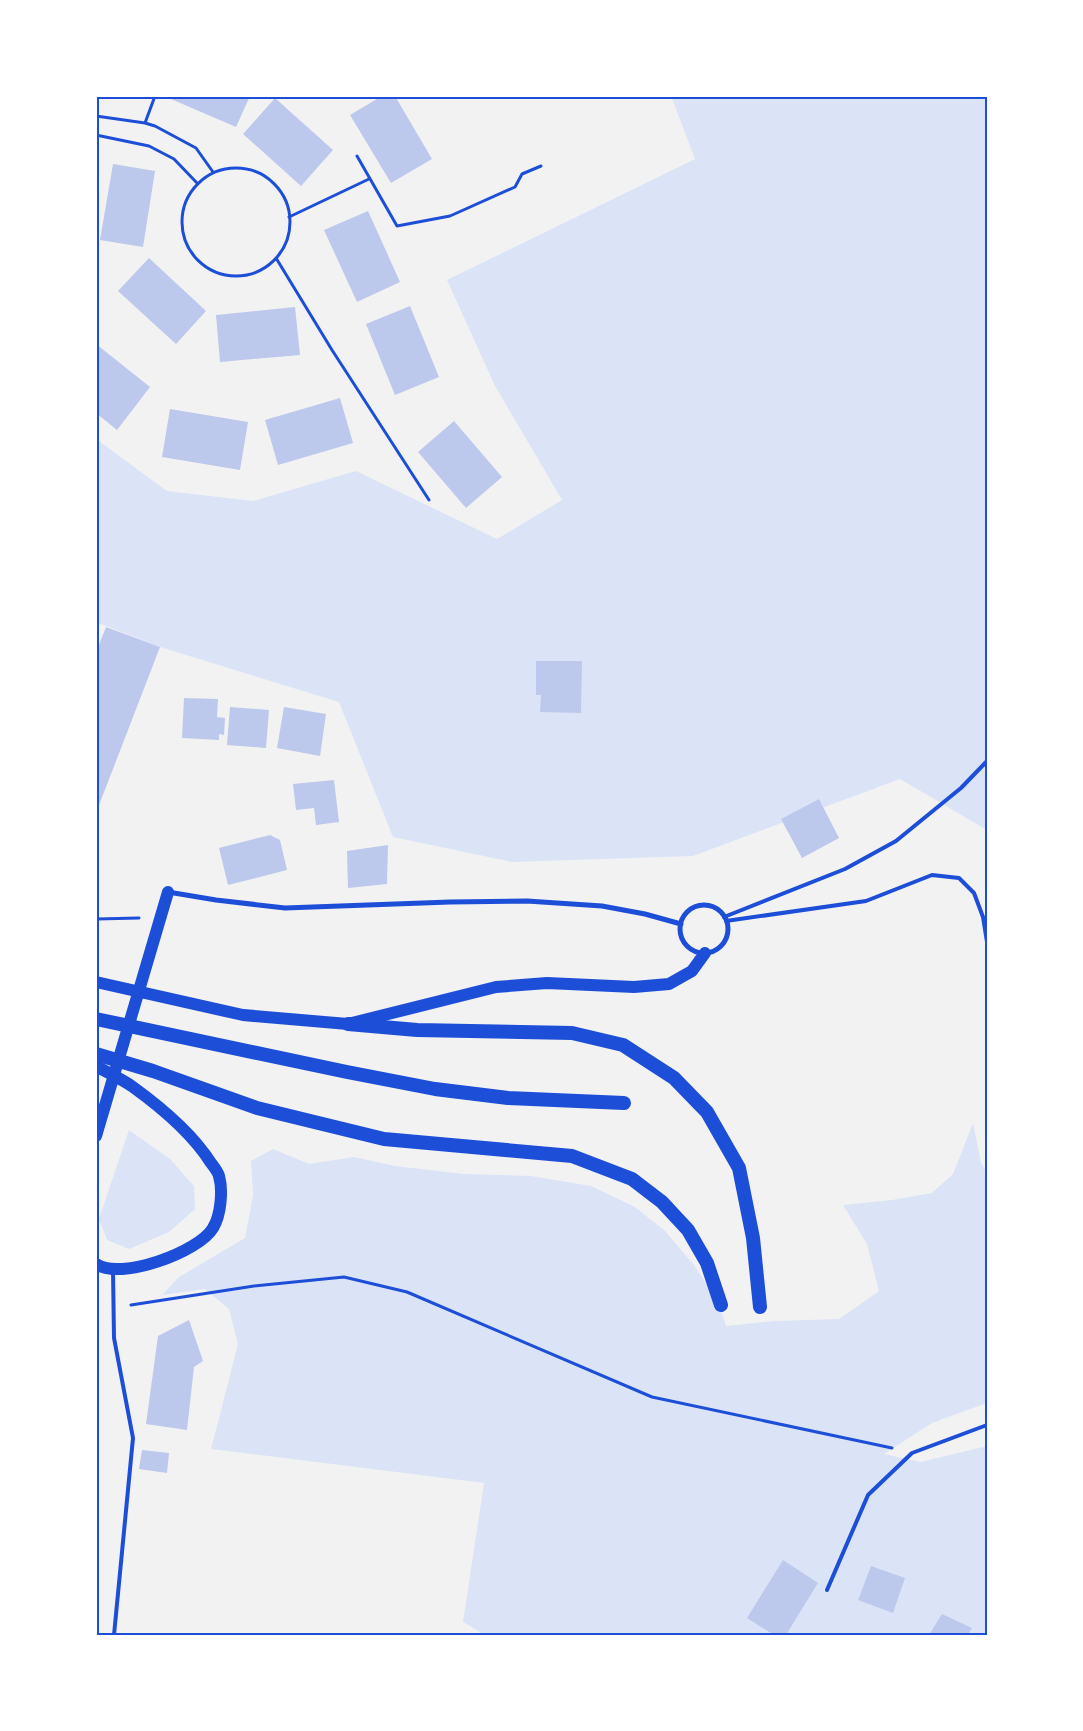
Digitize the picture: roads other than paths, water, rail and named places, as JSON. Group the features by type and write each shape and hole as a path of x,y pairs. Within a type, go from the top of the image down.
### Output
{"highway":[{"path":"96,1018 435,1089 508,1098 624,1103"},
{"path":"348,1024 417,1030 572,1033 623,1045 674,1078 707,1112 738,1168 753,1238 760,1307"},
{"path":"96,1054 153,1071 257,1108 384,1139 572,1156 632,1179 662,1202 688,1230 707,1263 721,1305"}],"main road":[{"path":"96,1136 168,892"},
{"path":"96,982 243,1015 348,1024 496,987 547,983 634,987 669,984 692,971 705,953"},
{"path":"96,1066 132,1086 175,1121 202,1148 219,1175 221,1205 213,1228 196,1244 162,1260 126,1269 113,1270 96,1264"}],"street":[{"path":"168,892 285,908 450,902 536,902 602,906 645,914 681,924"},
{"path":"704,905 712,907 725,919 727,933 724,941 720,947 712,951 705,953 697,952 686,944 682,938 681,924 689,910 704,905"}],"lane":[{"path":"725,919 845,869 896,841 961,788 987,761"},
{"path":"725,919 866,901 932,875 959,878 974,893 983,917 987,942"},
{"path":"113,1270 114,1338 133,1438 114,1635"},
{"path":"827,1590 868,1495 912,1453 987,1425"}]}
